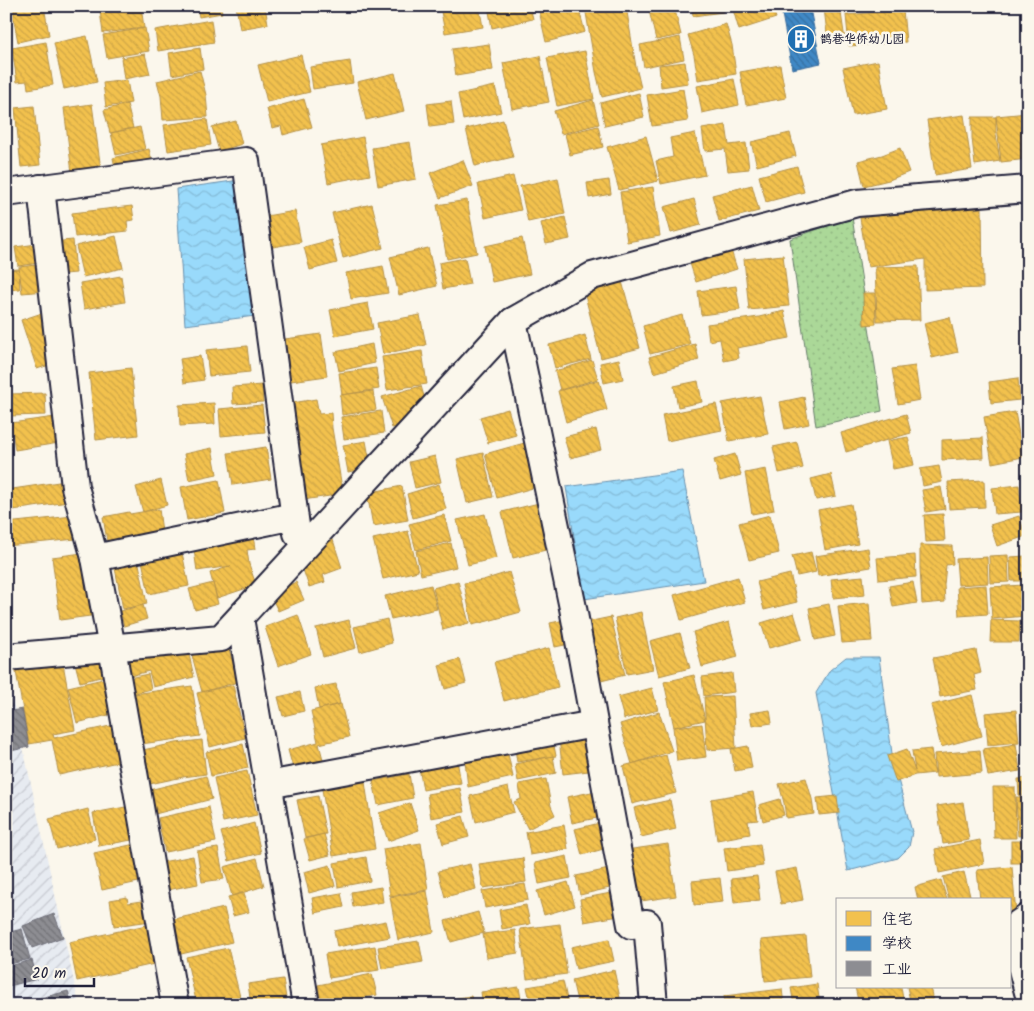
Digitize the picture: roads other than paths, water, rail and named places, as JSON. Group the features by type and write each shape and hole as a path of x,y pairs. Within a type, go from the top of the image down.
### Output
{"street":[{"path":"6,193 246,161 299,553"},
{"path":"41,188 75,487 95,558 174,1005"},
{"path":"6,657 221,638 513,321 592,276 857,202 1028,189"},
{"path":"513,321 573,608 631,925 648,923 654,1005"},
{"path":"95,558 294,516"},
{"path":"240,618 306,1005"},
{"path":"268,785 594,724"},
{"path":"1028,917 1015,926 1017,952 1028,992"}],"water":[{"path":"240,180 255,316 185,325 176,189"},
{"path":"682,471 704,581 584,599 566,487"},
{"path":"846,657 879,657 893,761 912,832 909,847 898,858 848,871 816,693 830,670"}],"place":[{"name":"鹊巷华侨幼儿园","path":"801,39"}]}
